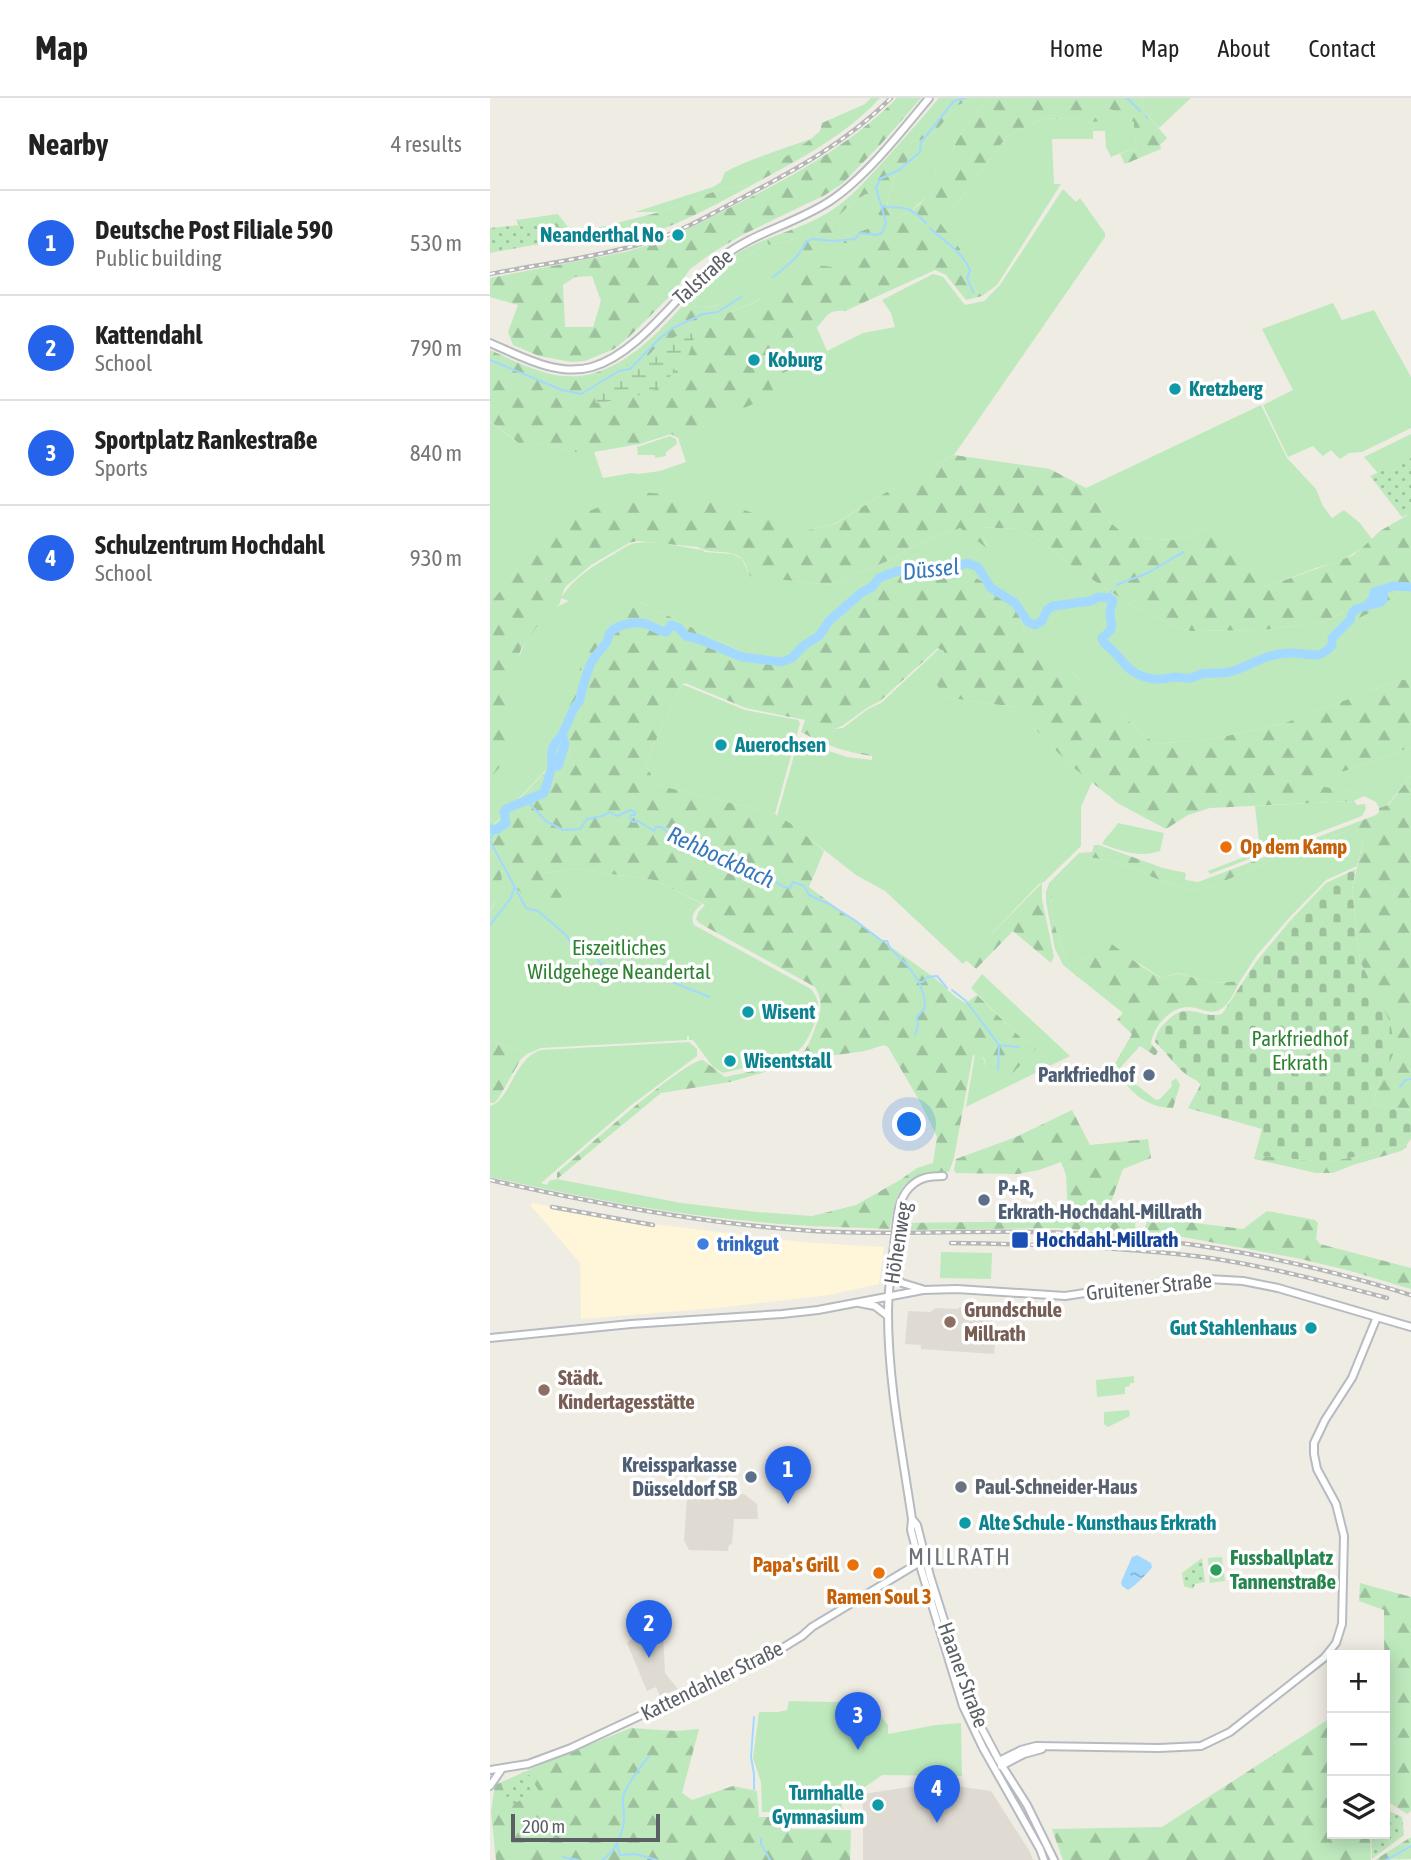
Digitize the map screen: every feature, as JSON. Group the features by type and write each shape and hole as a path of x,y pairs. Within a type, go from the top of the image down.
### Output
{"main road":[{"name":"Talstraße","path":"490,343 550,367 567,370 592,367 612,359 722,257 758,236 813,211 840,194 874,161 929,98"},
{"name":"Höhenweg","path":"890,1295 898,1212 903,1196 922,1178 943,1176"},
{"path":"892,1272 902,1283 923,1290"},
{"name":"Gruitener Straße","path":"490,1338 631,1324 782,1314 923,1290 957,1289 1065,1296 1208,1279 1228,1279 1278,1288 1411,1327"},
{"name":"Haaner Straße","path":"890,1295 888,1316 894,1400 912,1519 911,1530 920,1562 956,1686 968,1717 988,1758 999,1766 1027,1805 1054,1860"},
{"path":"856,1303 875,1306 888,1316"},
{"path":"999,1766 1028,1748 1061,1745 1159,1748 1201,1746 1230,1732 1324,1658 1336,1643 1342,1624 1344,1536 1336,1504 1317,1469 1314,1443 1325,1420 1352,1378 1377,1317"},
{"name":"Haaner Straße","path":"912,1519 917,1525 929,1573 978,1723 1044,1860"},
{"name":"Kattendahler Straße","path":"490,1770 528,1764 588,1741 776,1651 920,1562"},
{"path":"490,1786 501,1770"}],"shaded area":[{"path":"532,1203 613,1219 802,1242 884,1247 879,1284 829,1295 718,1308 581,1319 580,1263 531,1206"},
{"name":"Grundschule Millrath","path":"984,1305 994,1306 994,1354 921,1349 921,1345 905,1344 908,1311 930,1312 936,1308 959,1307 983,1309"},
{"path":"744,1494 757,1504 758,1519 734,1519 732,1544 729,1545 728,1551 689,1550 684,1540 687,1498"},
{"path":"638,1633 663,1633 665,1673 678,1689 660,1696 656,1687 647,1691 627,1643"},
{"path":"935,1783 991,1791 1033,1860 863,1860 863,1794"}],"green space":[{"path":"871,98 880,98 851,125 820,147 707,209 645,235 623,241 580,245 579,242 564,243 555,225 519,225 516,220 558,214 573,234 660,212 721,189 744,186 811,139 820,131 822,123 865,104"},
{"path":"897,98 921,98 842,184 712,253 690,269 675,291 614,349 585,361 571,362 539,356 513,345 508,332 518,305 490,297 490,278 625,252 669,239 675,242 686,237 684,231 823,157 873,120","holes":["592,276 601,301 593,327 565,327 563,285 575,277"]},
{"path":"939,98 977,98 958,105 930,138 912,142 907,153 910,158 895,175 887,204 893,217 906,214 924,199 936,168 947,166 957,139 988,98 1142,98 1144,111 1167,138 1160,145 1161,149 1125,164 1120,154 1137,147 1134,122 1110,109 1099,121 1074,118 1042,119 1007,136 940,223 960,249 959,257 973,274 965,279 982,296 966,300 946,275 935,270 845,311 829,314 813,331 784,350 794,367 769,381 780,406 776,409 766,398 678,438 671,434 640,444 594,452 571,452 547,445 520,444 490,421 490,350 539,371 565,376 591,374 609,368 656,334 728,260 740,252 765,240 817,219 844,201 883,162","holes":["866,194 873,194 881,224 851,235 834,237 831,223 854,201","799,238 806,257 819,243 851,243 851,256 832,267 808,264 756,302 728,313 722,303 707,308 694,306 697,295 739,260 764,246 763,241 766,240 769,245"]},
{"path":"977,98 988,98 957,139 947,167 936,168 930,193 909,213 893,217 887,204 895,175 910,158 906,153 912,142 930,138 958,105"},
{"path":"1142,98 1191,98 1159,128 1144,111"},
{"path":"1110,109 1134,122 1137,147 1111,157 1106,147 1105,131 1093,131 1093,139 1052,139 1054,184 1061,184 997,285 982,296 964,278 973,274 959,257 940,223 1007,136 1042,119 1074,118 1093,122"},
{"path":"811,139 744,186 721,189 660,212 635,212 713,187 721,182 725,172"},
{"path":"1063,189 1076,202 1080,198 1105,233 1105,237 954,455 834,524 804,531 761,517 525,559 490,604 490,421 514,440 527,444 547,445 571,452 594,452 603,478 660,471 686,462 678,438 767,397 768,381 784,350 817,328 827,351 863,333 895,327 891,313 882,300 933,274 943,277 965,305 984,301 1000,285"},
{"path":"866,194 873,194 882,224 851,235 834,237 831,223 854,201"},
{"path":"555,225 564,243 533,245 490,253 490,228"},
{"path":"799,238 819,243 851,243 851,256 728,313 721,303 707,308 694,306 697,295 739,260 764,246 762,241 766,240 769,245"},
{"path":"1333,303 1342,320 1374,310 1411,377 1411,428 1362,452 1349,453 1340,459 1331,450 1323,456 1313,446 1288,457 1263,405 1293,390 1262,329"},
{"path":"687,331 695,336 687,359 659,388 631,398 596,403 594,394 611,374 647,357 658,345"},
{"path":"1261,405 1287,458 1316,489 1332,518 1344,510 1360,523 1372,539 1343,560 1266,587 1214,524 1188,537 1173,540 1127,537 1111,523 1086,488"},
{"path":"1411,434 1411,458 1378,473 1364,457"},
{"path":"670,436 676,439 677,444 666,452 666,456 655,458 655,455 638,455 637,447"},
{"path":"954,455 1050,469 1086,488 1111,523 1127,537 1173,540 1188,537 1214,524 1243,551 1266,587 1352,556 1380,531 1411,513 1411,590 1405,590 1387,604 1357,619 1344,612 1323,622 1262,630 1191,631 1133,606 1079,571 1035,537 1017,529 979,527 988,549 960,528 912,546 895,558 829,585 759,580 750,576 743,560 733,554 698,547 637,541 591,565 565,587 559,605 545,615 521,649 506,698 505,741 499,768 490,778 490,604 525,559 556,530 587,512 640,492 710,498 804,531 835,524"},
{"path":"1411,458 1411,513 1402,517 1370,476"},
{"path":"978,527 1017,529 1035,537 1079,571 1133,606 1191,631 1262,630 1323,622 1344,612 1387,604 1405,590 1411,590 1411,680 1399,680 1285,723 1213,739 1155,744 1025,632 1013,600 959,565 841,609 794,660 746,654 640,602 565,726 571,754 560,777 546,770 494,824 490,820 490,778 503,750 508,689 525,643 545,615 569,601 561,598 578,578 625,547 652,542 705,552 733,554 742,559 750,576 759,580 829,585 895,558 912,546 960,528 988,547"},
{"path":"959,565 1013,600 1025,632 1155,744 1213,739 1285,723 1399,680 1411,680 1411,747 1348,770 1317,778 1314,785 1364,794 1354,801 1210,808 1188,815 1166,829 1119,804 1069,764 1014,707 944,697 937,685 944,651 938,648 880,701 834,729 831,741 848,745 849,750 872,756 835,747 801,732 805,720 746,708 685,683 681,686 645,764 657,785 775,814 796,827 824,851 809,887 961,1000 966,1003 977,995 1021,1038 1033,1043 1036,1049 1005,1081 989,1077 984,1058 973,1055 949,1172 921,1175 905,1185 896,1202 890,1229 811,1226 812,1216 856,1205 917,1168 933,1163 937,1137 919,1100 888,1047 884,1045 865,1051 814,1058 730,1082 661,1093 557,1179 557,1173 608,1129 692,1064 703,1060 725,1077 778,1065 797,1057 803,1053 809,1042 820,1009 815,987 699,923 696,919 705,905 654,880 575,869 544,873 562,896 549,914 518,890 505,872 501,871 502,885 490,912 490,820 495,824 547,770 560,776 571,754 565,726 568,700 590,643 621,603 640,602 746,654 794,660 841,609 895,570"},
{"path":"940,648 944,651 938,685 944,697 1014,707 1069,764 1092,782 1081,807 1081,846 1039,884 963,964 885,891 856,875 777,816 799,738 847,757 872,760 872,755 848,750 831,741 834,729 843,728 868,709 881,703"},
{"path":"681,686 745,710 798,720 800,723 775,814 657,785 645,764"},
{"path":"1411,747 1411,776 1387,805 1379,808 1376,802 1364,794 1313,785 1317,777 1348,770"},
{"path":"1411,776 1411,1111 1373,1104 1379,1082 1384,1076 1389,1022 1360,961 1352,890 1363,842 1356,831 1347,831 1274,859 1204,890 1181,887 1125,866 1090,857 1081,857 1060,877 1052,893 1052,913 1067,960 1081,960 1092,954 1092,934 1097,933 1161,978 1180,974 1214,982 1240,981 1227,1004 1217,1011 1188,1007 1169,1014 1152,1038 1151,1044 1158,1051 1156,1055 1140,1046 1120,1068 1121,1073 1156,1100 1172,1086 1171,1082 1176,1078 1180,1085 1173,1108 1154,1105 1138,1096 1113,1067 1132,1034 1117,1020 1123,1013 1063,965 1055,949 1046,902 1049,883 1079,853 1092,852 1094,845 1186,873 1185,880 1198,882 1376,815 1379,808 1388,805"},
{"path":"1354,801 1357,805 1365,804 1366,809 1362,816 1210,874 1208,871 1260,851 1255,806"},
{"path":"1118,823 1164,833 1160,851 1137,854 1102,844"},
{"path":"1347,831 1356,831 1363,842 1357,866 1326,880 1257,955 1240,981 1210,982 1180,973 1162,978 1092,934 1092,954 1081,960 1067,960 1054,922 1052,893 1060,877 1081,857 1114,862 1169,884 1204,890"},
{"name":"Eiszeitliches Wildgehege Neandertal","path":"575,869 654,880 702,904 694,913 694,925 811,989 817,1001 817,1012 810,1035 801,1048 789,1057 723,1073 713,1067 693,1040 689,1040 689,1036 687,1040 541,1048 527,1054 490,1040 490,912 501,871 505,872 518,890 544,873"},
{"name":"Parkfriedhof Erkrath","path":"1356,869 1352,890 1360,961 1390,1022 1395,1049 1379,1082 1373,1104 1411,1111 1411,1139 1407,1144 1325,1162 1255,1155 1262,1129 1188,1108 1201,1084 1183,1071 1155,1042 1157,1034 1163,1025 1181,1012 1222,1014 1256,962 1289,922 1326,883"},
{"path":"1042,883 1042,899 1054,957 1051,963 1013,931 976,969 966,960"},
{"path":"982,974 1070,1056 966,1107 975,1054 983,1058 990,1077 1033,1043 1021,1038 971,988"},
{"path":"490,1040 527,1054 521,1059 494,1103 490,1103"},
{"path":"689,1042 697,1049 697,1056 630,1106 541,1183 547,1185 549,1181 557,1179 681,1203 812,1216 811,1226 649,1208 490,1177 490,1106 503,1096 518,1070 532,1055 541,1050"},
{"path":"1072,1110 1090,1145 1148,1139 1151,1158 1123,1169 1110,1205 1136,1213 1135,1227 1145,1228 1148,1217 1243,1229 1267,1211 1315,1220 1318,1223 1316,1239 1320,1244 1411,1268 1411,1289 1296,1258 1183,1237 1057,1228 901,1230 901,1223 1060,1221 1068,1212 1066,1175 1061,1162 1018,1174 956,1173 954,1170 956,1159 1016,1137"},
{"path":"1407,1144 1401,1151 1333,1173 1316,1173 1254,1159 1255,1155 1325,1162"},
{"path":"941,1252 992,1253 991,1279 940,1278"},
{"path":"1134,1376 1134,1383 1125,1387 1125,1394 1097,1397 1096,1380"},
{"path":"1129,1410 1130,1416 1108,1427 1104,1424 1104,1412"},
{"name":"Fussballplatz Tannenstraße","path":"1222,1557 1225,1581 1210,1583 1208,1558"},
{"path":"1202,1558 1205,1582 1195,1584 1193,1589 1184,1586 1182,1573"},
{"path":"1360,1583 1411,1597 1411,1811 1407,1814 1390,1803 1390,1650 1384,1650 1384,1610 1359,1601"},
{"path":"789,1701 871,1703 888,1725 888,1734 961,1723 962,1776 882,1775 865,1787 842,1793 842,1813 762,1812 761,1782 753,1758 759,1712 787,1710"},
{"path":"1327,1720 1327,1839 1370,1839 1371,1860 1063,1860 1052,1829 1162,1827"},
{"path":"631,1728 676,1731 699,1729 682,1793 692,1800 733,1786 757,1791 759,1817 791,1817 792,1829 851,1830 850,1860 496,1860 491,1812 495,1785"},
{"path":"529,1775 539,1791 513,1804 508,1800 502,1786"},
{"path":"1390,1811 1402,1817 1404,1835 1372,1859 1371,1839 1390,1839"},
{"path":"1411,1837 1411,1859 1375,1860"}],"water":[{"path":"1137,1555 1151,1563 1152,1567 1128,1590 1121,1582 1132,1557"}],"waterway":[{"path":"773,277 792,261 807,241 855,239 860,233 882,233 886,222 876,188 880,179 899,170 920,152 921,142 954,101 965,98"},
{"path":"1127,98 1140,111"},
{"path":"884,207 907,209 926,223"},
{"path":"930,228 963,259 970,271 967,278 973,292"},
{"path":"490,360 562,390 581,394 619,371 630,369 673,328 703,314 718,312 741,297"},
{"path":"1117,585 1145,574 1184,552"},
{"name":"Düssel","path":"490,829 496,830 506,823 506,809 544,793 552,767 558,766 565,744 562,735 579,702 590,665 610,633 624,625 645,624 666,632 671,625 679,628 686,636 742,657 781,662 792,658 803,646 819,636 829,621 861,593 872,587 879,578 897,571 940,566 949,569 967,563 978,567 991,588 1015,603 1028,622 1035,625 1042,621 1047,610 1053,606 1091,601 1098,597 1110,598 1113,601 1110,612 1112,626 1102,638 1125,665 1144,677 1189,678 1201,674 1229,672 1281,654 1322,653 1332,645 1332,638 1350,620 1356,609 1381,602 1384,589 1393,586 1411,587"},
{"path":"1367,605 1373,599 1374,592 1384,589"},
{"name":"Düssel","path":"1107,597 1111,591"},
{"path":"552,767 552,750 562,735"},
{"name":"Rehbockbach","path":"526,800 546,821 563,830 580,829 587,819 610,812 617,816 630,810 635,812 630,819 633,822 638,821 654,831 656,827 662,827 671,836 768,877 784,887 790,888 793,882 804,886 809,895 856,921 882,941 887,941 919,982 923,982 927,977 937,976 947,988"},
{"path":"490,839 496,830"},
{"path":"490,841 526,908 538,911 566,935 572,945"},
{"path":"490,925 511,898 514,888"},
{"path":"576,950 582,955 593,955 601,964 623,970"},
{"path":"628,972 641,969 709,997"},
{"path":"915,1035 917,1017 925,1008 919,982"},
{"name":"Rehbockbach","path":"952,990 966,1001 999,1045 1019,1047"},
{"path":"998,1070 999,1047"},
{"path":"1400,1087 1405,1080 1411,1079"},
{"path":"754,1717 751,1757 754,1789"},
{"path":"602,1860 611,1853 621,1834 626,1789 649,1756"},
{"path":"761,1838 761,1844 770,1860"},
{"path":"617,1845 620,1855 636,1854 657,1860"},
{"path":"1386,1860 1411,1846"},
{"path":"563,1857 579,1860"}],"railway":[{"path":"490,274 609,252 672,233 820,154 857,128 891,98"},
{"path":"490,1180 651,1212 773,1228 878,1233 1068,1233 1155,1240 1285,1261 1411,1295"},
{"path":"552,1207 653,1225"},
{"path":"951,1243 1078,1247 1203,1257 1319,1280 1387,1298"}],"place":[{"name":"Neanderthal No","path":"678,235"},
{"name":"Koburg","path":"754,360"},
{"name":"Kretzberg","path":"1175,389"},
{"name":"Auerochsen","path":"721,745"},
{"name":"Op dem Kamp","path":"1226,847"},
{"name":"Wisent","path":"748,1012"},
{"name":"Wisentstall","path":"730,1061"},
{"name":"Parkfriedhof","path":"1149,1075"},
{"name":"P+R, Erkrath-Hochdahl-Millrath","path":"984,1200"},
{"name":"Hochdahl-Millrath","path":"1020,1240"},
{"name":"trinkgut","path":"703,1244"},
{"name":"Grundschule Millrath","path":"950,1322"},
{"name":"Gut Stahlenhaus","path":"1311,1328"},
{"name":"Städt. Kindertagesstätte","path":"544,1390"},
{"name":"Kreissparkasse Düsseldorf SB","path":"751,1477"},
{"name":"Paul-Schneider-Haus","path":"961,1487"},
{"name":"Deutsche Post Filiale 590","path":"788,1504"},
{"name":"Alte Schule - Kunsthaus Erkrath","path":"965,1523"},
{"name":"Papa's Grill","path":"853,1565"},
{"name":"Fussballplatz Tannenstraße","path":"1216,1570"},
{"name":"Ramen Soul 3","path":"879,1573"},
{"name":"Kattendahl","path":"649,1658"},
{"name":"Sportplatz Rankestraße","path":"858,1750"},
{"name":"Turnhalle Gymnasium","path":"878,1805"},
{"name":"Schulzentrum Hochdahl","path":"937,1823"}],"district":[{"name":"MILLRATH","path":"960,1557"}]}
